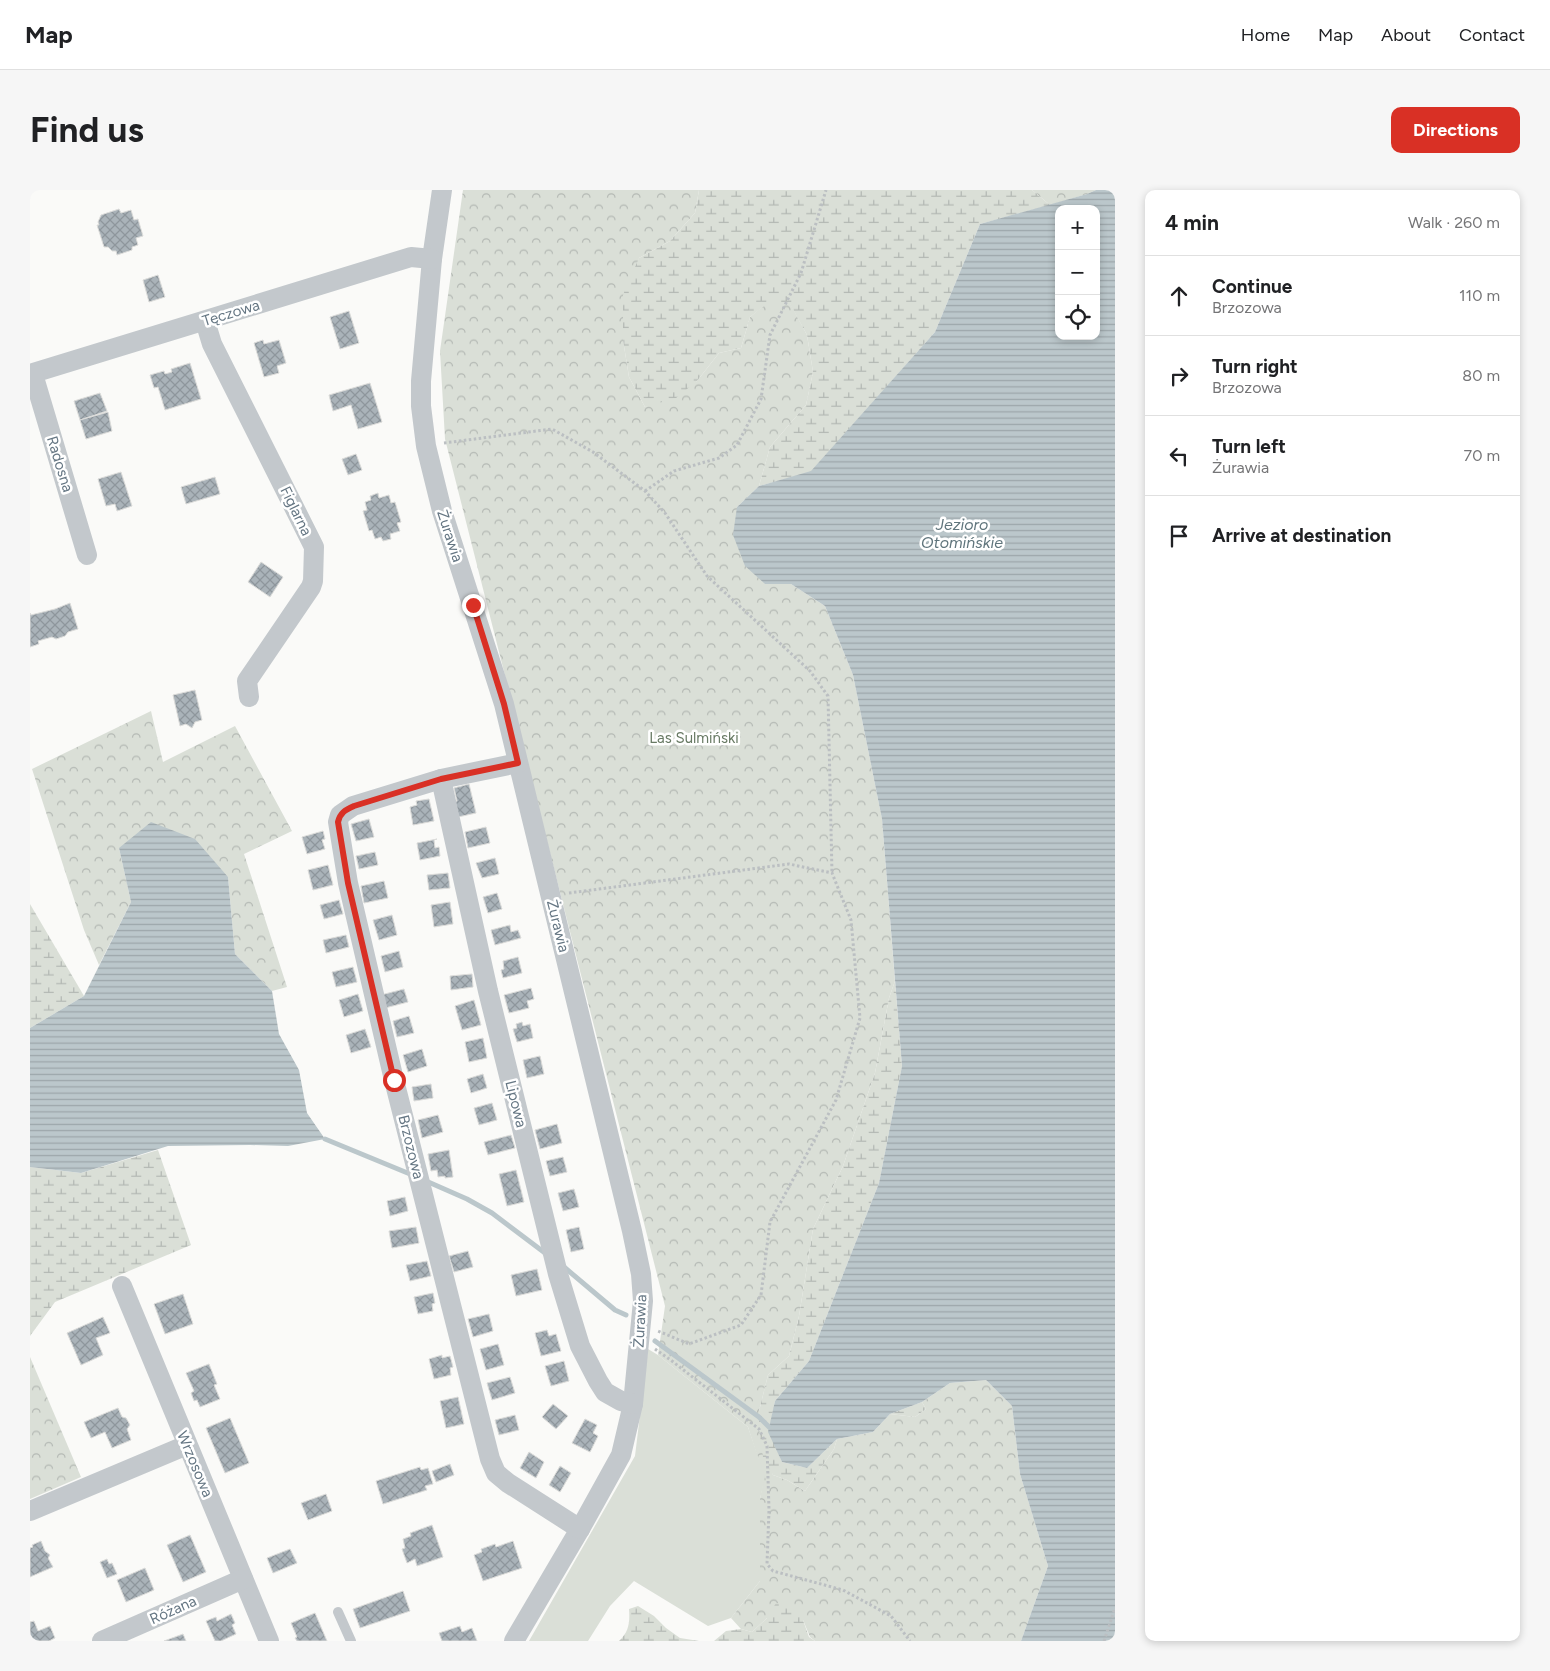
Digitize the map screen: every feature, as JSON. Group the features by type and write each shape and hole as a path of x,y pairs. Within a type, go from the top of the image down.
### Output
{"street":[{"name":"Żurawia","path":"442,190 432,259 421,381 421,406 426,446 442,511 504,704 633,1240 643,1301 633,1404 621,1456 514,1641"},
{"name":"Tęczowa","path":"31,374 411,257 432,259"},
{"name":"Figlarna","path":"205,321 212,344 314,547 313,581 311,587 247,682 250,697"},
{"name":"Radosna","path":"31,374 87,555"},
{"name":"Brzozowa","path":"518,763 441,779 354,806 340,815 338,822 348,883 394,1080 490,1459 496,1473 508,1483 580,1529"},
{"name":"Lipowa","path":"441,779 491,1000 558,1274 577,1337 605,1392 622,1401 633,1404"},
{"name":"Wrzosowa","path":"122,1286 269,1641"},
{"path":"30,1511 187,1445"},
{"name":"Różana","path":"102,1641 243,1579"}],"lane":[{"path":"338,1612 351,1641"}],"path":[{"path":"645,491 674,471 720,458 737,446 761,399 770,335 801,272 826,190"},
{"path":"426,446 552,429 593,452 645,491 665,513 707,576 810,671 828,696 832,873 851,920 860,1018 836,1100 770,1222 762,1295 741,1325 690,1344 641,1332"},
{"path":"551,896 789,864 832,873"},
{"path":"641,1332 672,1361 759,1430 766,1446 769,1510 767,1564 773,1571 843,1590 891,1616 910,1641"},
{"path":"1104,1641 1115,1608"}],"green space":[{"name":"Las Sulmiński","path":"463,190 699,190 695,213 670,241 639,258 623,340 629,377 645,407 697,381 719,353 741,348 750,317 768,302 790,303 807,335 813,372 806,405 770,447 759,486 737,507 765,584 791,584 825,606 853,675 882,819 895,981 889,998 875,1073 843,1166 813,1229 799,1316 789,1356 768,1375 759,1411 759,1428 773,1475 787,1480 805,1491 834,1449 837,1439 873,1432 890,1414 915,1417 926,1409 922,1402 950,1383 986,1380 1012,1406 1020,1474 1048,1566 1021,1641 815,1641 810,1637 803,1620 767,1618 752,1632 741,1629 731,1618 760,1581 760,1499 764,1477 748,1427 658,1355 665,1306 445,439 440,351"},
{"path":"699,190 1032,190 1050,205 980,224 935,332 811,472 759,486 770,447 806,405 813,372 807,335 790,304 768,303 750,317 741,348 719,353 697,381 676,398 645,407 629,377 623,340 623,295 639,258 670,241 695,213"},
{"path":"1032,190 1096,190 1050,205"},
{"path":"151,711 163,762 235,726 292,831 244,854 287,987 272,991 235,954 228,877 119,848 131,902 99,965 84,930 32,769"},
{"path":"30,904 84,996 30,1028"},
{"path":"895,981 902,1066 879,1183 809,1361 775,1401 769,1431 782,1462 807,1468 837,1439 834,1449 805,1491 787,1480 773,1475 763,1457 759,1411 768,1375 789,1356 799,1316 813,1229 843,1166 875,1073 889,998"},
{"path":"158,1150 191,1245 55,1302 30,1336 30,1167 81,1173"},
{"path":"648,1349 748,1427 765,1477 760,1499 760,1581 731,1618 708,1626 634,1581 610,1606 588,1641 529,1641 635,1456"},
{"path":"30,1357 81,1477 30,1499"},
{"path":"922,1402 926,1409 915,1417 890,1414"},
{"path":"776,1603 788,1604 803,1620 809,1637 815,1641 714,1641 726,1631 741,1629 752,1632 767,1618"},
{"path":"638,1606 654,1616 680,1638 699,1641 619,1641 625,1634 628,1626 629,1609"}],"water":[{"name":"Jezioro Otomińskie","path":"1096,190 1115,190 1115,1641 1021,1641 1048,1566 1020,1474 1012,1406 986,1380 950,1383 922,1402 890,1414 873,1432 837,1439 807,1468 782,1462 768,1432 775,1401 809,1361 879,1183 902,1066 882,819 853,675 825,606 791,584 765,584 745,566 733,535 737,507 759,486 811,471 935,332 980,224"},
{"path":"151,822 195,839 228,877 235,954 272,991 279,1034 299,1070 307,1113 325,1139 288,1146 168,1146 81,1173 30,1167 30,1028 84,996 131,902 119,848"}],"building":[{"path":"119,209 121,213 131,210 134,220 138,219 143,236 136,238 138,245 132,247 132,250 117,255 116,251 104,247 97,225 99,225 98,222 101,215"},
{"path":"158,275 165,297 149,302 143,280"},
{"path":"349,311 359,343 340,349 330,317"},
{"path":"263,340 264,344 279,340 286,363 277,366 279,373 264,377 254,343"},
{"path":"190,363 201,399 165,410 158,387 154,388 150,375 164,371 165,374 172,372 171,369"},
{"path":"370,383 382,422 358,429 351,405 333,411 329,395"},
{"path":"100,393 107,411 80,420 74,401"},
{"path":"108,412 112,431 86,439 80,420"},
{"path":"356,454 362,470 348,475 342,459"},
{"path":"121,472 132,506 117,511 115,504 106,506 98,479"},
{"path":"215,477 220,494 186,504 181,487"},
{"path":"378,493 379,498 389,495 391,503 395,502 401,522 397,523 400,531 390,534 391,539 383,541 381,537 375,539 372,530 369,531 363,511 367,510 365,502 371,500 370,496"},
{"path":"261,562 283,577 270,597 248,582"},
{"path":"70,603 78,629 56,639 52,637 38,641 39,644 30,647 30,613 31,615 55,609"},
{"path":"195,690 202,720 195,722 192,728 186,724 180,726 173,695"},
{"path":"469,784 476,813 458,817 454,802 457,801 454,788"},
{"path":"429,799 434,821 413,825 410,807 417,805 416,801"},
{"path":"369,819 374,837 356,841 351,824"},
{"path":"486,827 490,843 468,848 465,832"},
{"path":"323,831 325,839 322,840 325,849 307,854 302,837"},
{"path":"437,839 434,840 435,848 439,847 440,856 420,860 417,843"},
{"path":"375,852 378,865 359,869 356,856"},
{"path":"495,858 499,874 482,878 476,863"},
{"path":"328,865 333,885 313,890 308,870"},
{"path":"448,873 450,888 429,890 427,875"},
{"path":"384,881 388,898 364,903 361,886"},
{"path":"497,893 502,909 488,913 483,897"},
{"path":"339,900 343,914 324,919 320,905"},
{"path":"450,902 453,924 434,927 431,905"},
{"path":"392,915 397,935 379,940 373,920"},
{"path":"510,925 511,932 518,930 521,938 495,945 491,930"},
{"path":"346,935 349,947 326,953 323,940"},
{"path":"399,951 403,967 385,972 381,956"},
{"path":"518,957 522,973 503,978 501,970 504,969 503,961"},
{"path":"353,967 357,982 336,987 332,972"},
{"path":"472,974 473,987 451,990 450,976"},
{"path":"531,988 534,999 527,1001 529,1008 509,1013 504,995"},
{"path":"404,989 408,1002 385,1008 381,995"},
{"path":"358,994 363,1011 344,1017 339,1000"},
{"path":"474,1000 481,1025 462,1030 455,1006"},
{"path":"409,1016 414,1033 397,1037 393,1021"},
{"path":"522,1022 523,1026 530,1024 533,1038 517,1042 513,1029 517,1028 516,1024"},
{"path":"365,1029 371,1047 351,1053 346,1035"},
{"path":"483,1038 487,1058 469,1062 465,1042"},
{"path":"422,1049 427,1066 408,1072 403,1055"},
{"path":"540,1056 544,1074 527,1078 523,1060"},
{"path":"483,1074 487,1088 471,1093 467,1079"},
{"path":"431,1084 433,1098 414,1101 412,1087"},
{"path":"492,1103 497,1120 479,1125 474,1108"},
{"path":"438,1115 443,1132 422,1138 418,1120"},
{"path":"557,1124 562,1143 540,1149 535,1130"},
{"path":"511,1135 515,1148 488,1155 484,1142"},
{"path":"449,1150 453,1177 438,1177 437,1170 431,1171 428,1154"},
{"path":"563,1157 567,1172 550,1176 546,1161"},
{"path":"516,1170 524,1202 507,1206 499,1174"},
{"path":"574,1189 579,1207 563,1211 558,1193"},
{"path":"405,1197 408,1211 390,1216 387,1201"},
{"path":"416,1227 419,1243 392,1248 389,1231"},
{"path":"579,1227 584,1249 571,1252 566,1230"},
{"path":"468,1251 473,1267 454,1272 449,1256"},
{"path":"427,1261 431,1276 410,1281 406,1265"},
{"path":"537,1269 542,1290 516,1296 511,1275"},
{"path":"433,1293 435,1303 432,1304 433,1311 418,1314 414,1297"},
{"path":"183,1294 193,1324 165,1334 154,1304"},
{"path":"489,1314 493,1331 473,1337 468,1319"},
{"path":"103,1317 110,1333 96,1338 103,1355 81,1365 67,1333"},
{"path":"547,1330 549,1336 556,1334 561,1351 541,1356 535,1333"},
{"path":"498,1344 504,1365 486,1370 480,1349"},
{"path":"442,1355 442,1358 450,1356 453,1367 450,1368 451,1375 434,1379 429,1359"},
{"path":"564,1361 569,1381 551,1386 545,1366"},
{"path":"209,1364 217,1384 214,1385 220,1399 200,1407 197,1400 194,1401 191,1393 194,1391 186,1373"},
{"path":"510,1377 515,1393 492,1400 487,1383"},
{"path":"458,1397 464,1424 446,1428 440,1401"},
{"path":"553,1404 568,1416 556,1429 542,1417"},
{"path":"118,1408 122,1417 126,1418 130,1425 127,1429 131,1440 112,1448 105,1432 91,1438 84,1422"},
{"path":"515,1415 519,1430 499,1435 495,1420"},
{"path":"230,1418 249,1463 225,1473 206,1428"},
{"path":"585,1419 597,1425 593,1433 598,1436 590,1452 572,1443"},
{"path":"529,1452 544,1462 536,1478 520,1468"},
{"path":"450,1464 454,1475 436,1482 432,1471"},
{"path":"560,1466 571,1473 560,1492 549,1485"},
{"path":"420,1467 421,1470 428,1468 433,1484 425,1486 427,1490 383,1504 376,1481"},
{"path":"326,1494 332,1511 308,1520 301,1503"},
{"path":"432,1525 443,1557 417,1566 415,1559 407,1563 402,1549 405,1548 403,1539 411,1536 410,1533"},
{"path":"190,1535 206,1572 183,1582 167,1545"},
{"path":"41,1541 45,1551 50,1555 48,1558 53,1567 30,1577 30,1548"},
{"path":"513,1541 522,1568 483,1581 474,1555 482,1552 481,1549 495,1544 496,1547"},
{"path":"290,1549 297,1563 273,1573 267,1558"},
{"path":"107,1559 109,1564 112,1563 117,1574 107,1578 100,1562"},
{"path":"145,1568 154,1590 126,1602 117,1580"},
{"path":"403,1591 410,1611 360,1628 353,1609"},
{"path":"315,1613 327,1641 297,1641 291,1623"},
{"path":"231,1614 235,1623 232,1625 236,1634 221,1641 215,1641 206,1621 216,1617 217,1621"},
{"path":"34,1621 38,1631 50,1626 55,1638 49,1641 30,1641 30,1622"},
{"path":"460,1626 462,1632 472,1628 477,1641 442,1641 439,1633"},
{"path":"183,1634 186,1641 164,1641"}],"waterway":[{"path":"325,1139 410,1174"},
{"path":"426,1181 467,1199 492,1213 545,1253"},
{"path":"564,1267 615,1310 626,1315"},
{"path":"655,1341 759,1417 769,1427"}],"route":[{"path":"394,1080 348,883 338,822 340,815 354,806 441,779 518,763 504,704 473,605"}]}
